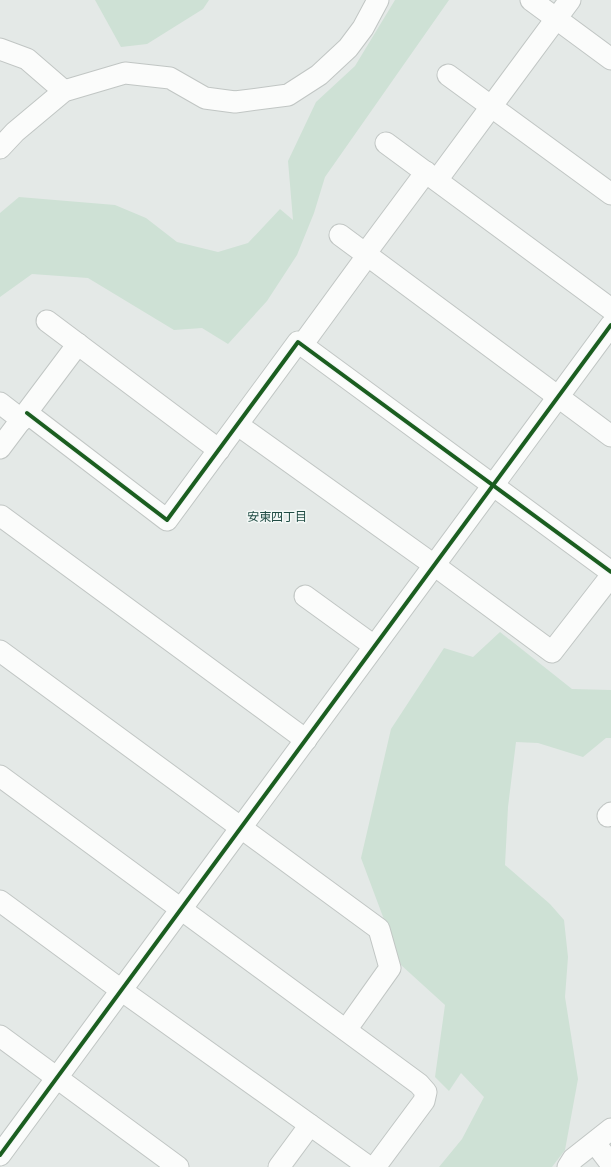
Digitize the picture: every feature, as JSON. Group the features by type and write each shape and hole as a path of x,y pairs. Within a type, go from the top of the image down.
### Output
{"street":[{"path":"0,148 15,132 64,91 125,73 170,78 205,98 235,102 288,94 319,75 348,48 363,28 378,0"},
{"path":"532,0 611,59"},
{"path":"302,345 366,255 431,176 491,107 570,0"},
{"path":"0,49 27,59 64,91"},
{"path":"448,75 611,194"},
{"path":"386,142 611,309"},
{"path":"340,235 557,398 611,436"},
{"path":"47,321 219,450"},
{"path":"0,1155 611,325"},
{"path":"0,403 24,416 167,520 298,342 611,572"},
{"path":"0,448 78,344"},
{"path":"238,424 552,652 611,576"},
{"path":"0,516 306,740"},
{"path":"305,596 374,646"},
{"path":"0,651 379,929 390,968 346,1030"},
{"path":"0,776 419,1084 426,1092 424,1101 375,1167"},
{"path":"0,901 121,990 369,1167"},
{"path":"0,1036 178,1167"},
{"path":"279,1167 310,1125"},
{"path":"568,1167 573,1159 611,1129"},
{"path":"595,1143 611,1164"},
{"path":"0,1160 10,1167"}],"green space":[{"path":"95,0 209,0 203,9 147,44 121,47"},
{"path":"395,0 449,0 325,177 314,213 297,255 267,301 228,344 202,328 174,330 88,278 32,274 0,297 0,213 19,197 115,205 146,218 177,242 218,252 248,243 280,209 293,220 288,161 316,102 355,66"},
{"path":"500,632 572,689 611,690 611,738 606,738 583,757 538,743 516,742 508,807 505,865 550,904 564,920 568,957 565,997 578,1079 565,1150 552,1167 439,1167 462,1139 484,1097 461,1073 449,1091 435,1077 445,1005 401,965 361,858 391,729 444,648 473,657"}],"cycle path":[{"path":"0,1155 611,325"},
{"path":"27,413 167,520 298,342 611,572"}],"district":[{"name":"安東四丁目","path":"277,516"}]}
